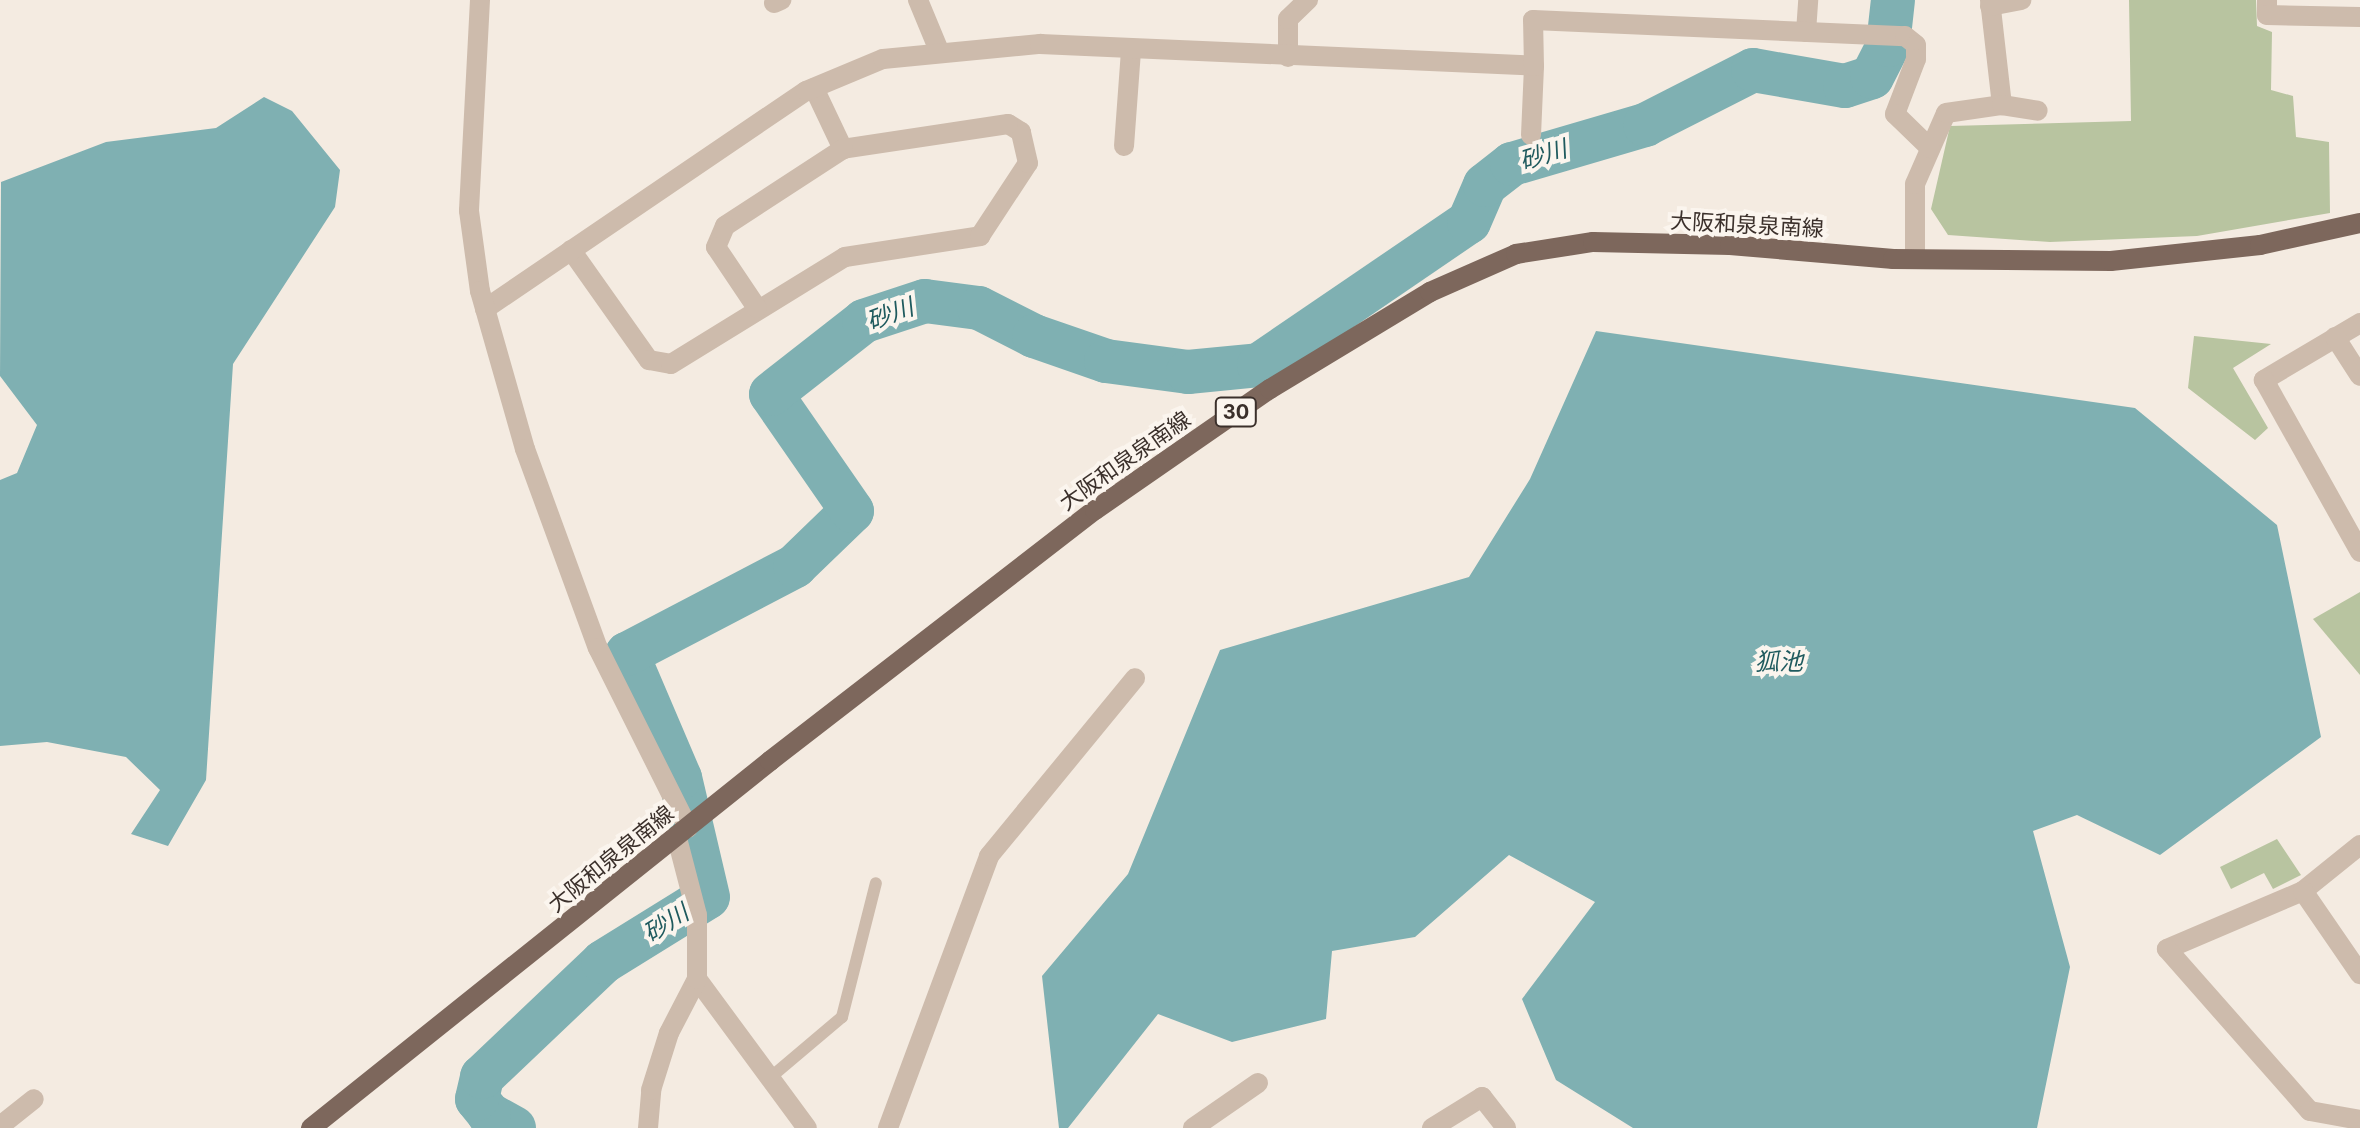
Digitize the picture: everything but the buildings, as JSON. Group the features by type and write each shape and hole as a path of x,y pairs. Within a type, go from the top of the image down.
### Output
{"main road":[{"name":"大阪和泉泉南線","path":"311,1128 1095,510 1270,389 1430,292 1516,254 1593,242 1730,245 1915,259 2111,261 2260,245 2360,223"}],"street":[{"path":"480,0 469,211 485,309 525,449 598,648 683,833 697,915 697,979 669,1033 651,1090 648,1128"},
{"path":"918,0 940,53"},
{"path":"1288,57 1288,19 1308,0"},
{"path":"1806,32 1808,0"},
{"path":"2002,105 1990,3 2021,0"},
{"path":"2267,0 2267,15 2360,17"},
{"path":"1531,135 1534,10 1806,32 1905,36 1916,45 1916,59 1895,114 1930,148"},
{"path":"485,309 814,88 883,59 1040,44 1534,66"},
{"path":"1124,146 1131,50"},
{"path":"814,88 843,149"},
{"path":"1915,259 1915,184 1946,113 2002,105 2038,111"},
{"path":"571,250 649,360 671,364 757,308 845,257 980,236 1028,163 1021,132 1008,124 843,149 725,226 716,247 757,308"},
{"path":"2360,323 2264,380 2360,552"},
{"path":"2335,337 2360,376"},
{"path":"888,1128 989,856 1135,678"},
{"path":"2360,845 2303,891 2167,949 2310,1111 2360,1120"},
{"path":"2303,891 2360,974"},
{"path":"697,979 807,1128"},
{"path":"1193,1128 1258,1083"},
{"path":"1432,1128 1482,1097 1506,1128"},
{"path":"0,1126 34,1099"}],"lane":[{"path":"771,1077 842,1017 876,883"}],"green space":[{"path":"2129,0 2256,0 2257,26 2272,32 2271,90 2293,96 2296,137 2329,142 2330,213 2197,236 2050,242 1948,235 1931,209 1950,126 2131,121"},
{"path":"2194,336 2271,344 2233,368 2268,428 2255,440 2188,388"},
{"path":"2360,592 2360,675 2313,619"},
{"path":"2277,839 2301,875 2273,889 2264,873 2231,889 2220,867"}],"water":[{"path":"264,97 292,111 340,170 335,207 233,364 206,780 168,846 131,834 160,790 126,757 47,742 0,746 0,480 17,473 37,425 0,376 1,182 106,142 216,128"},
{"name":"狐池","path":"1596,331 2135,408 2277,525 2321,737 2160,855 2077,815 2033,831 2070,967 2037,1128 1633,1128 1556,1080 1522,999 1595,902 1509,855 1415,937 1332,951 1326,1019 1232,1042 1158,1014 1068,1128 1059,1128 1042,976 1128,874 1220,650 1469,577 1530,479"}],"waterway":[{"name":"砂川","path":"514,1128 489,1114 477,1099 482,1077 603,962 708,897 680,778 627,654 795,566 852,511 771,394 864,321 925,301 979,308 1034,336 1106,361 1188,372 1259,365 1469,222 1485,185 1512,164 1645,125 1753,70 1845,86 1872,77 1888,45 1893,0"}]}
